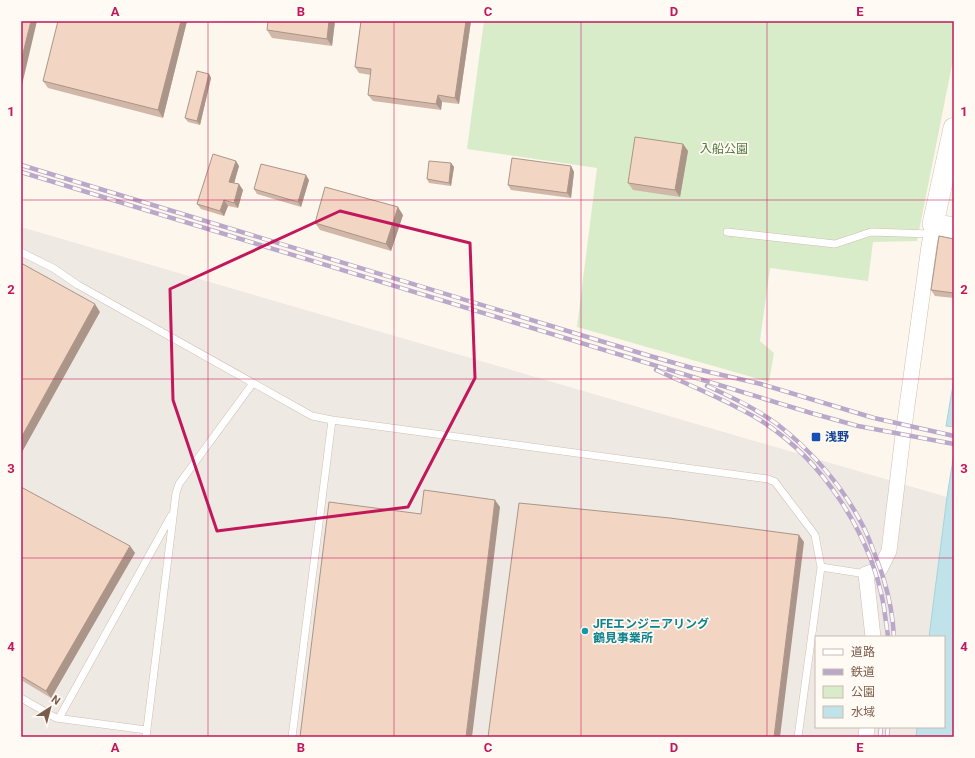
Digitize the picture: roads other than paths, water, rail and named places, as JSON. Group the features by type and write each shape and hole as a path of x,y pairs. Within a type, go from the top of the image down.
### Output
{"street":[{"path":"873,636 866,574 880,568 889,551 903,435 932,229 954,128"},
{"path":"932,229 954,228"}],"lane":[{"path":"727,232 835,244 871,232 932,229"},
{"path":"21,252 53,268 78,284 312,416 332,420 768,479 775,482 815,535 821,567 798,737"},
{"path":"21,698 59,718 146,734 176,493 179,484 253,383"},
{"path":"292,737 332,420"},
{"path":"59,718 173,512"},
{"path":"821,567 866,574"}],"water":[{"path":"954,379 954,427 946,426"},
{"path":"954,453 954,737 916,737 917,728 945,728 945,636 929,636"}],"railway":[{"path":"21,165 650,356 692,368 761,384 874,418 954,436"},
{"path":"21,172 811,413 858,426 954,444"},
{"path":"656,370 722,400 760,420 783,437 804,456 823,477 841,501 856,526 868,553 878,580 884,607 888,636"},
{"path":"707,386 743,403 777,424 826,470 855,512 874,551 887,592 892,614 894,636"},
{"path":"880,737 881,728"},
{"path":"887,737 888,728"}],"place":[{"name":"浅野","path":"816,437"},
{"name":"JFEエンジニアリング 鶴見事業所","path":"585,631"}],"park label":[{"name":"入船公園","path":"724,149"}]}
